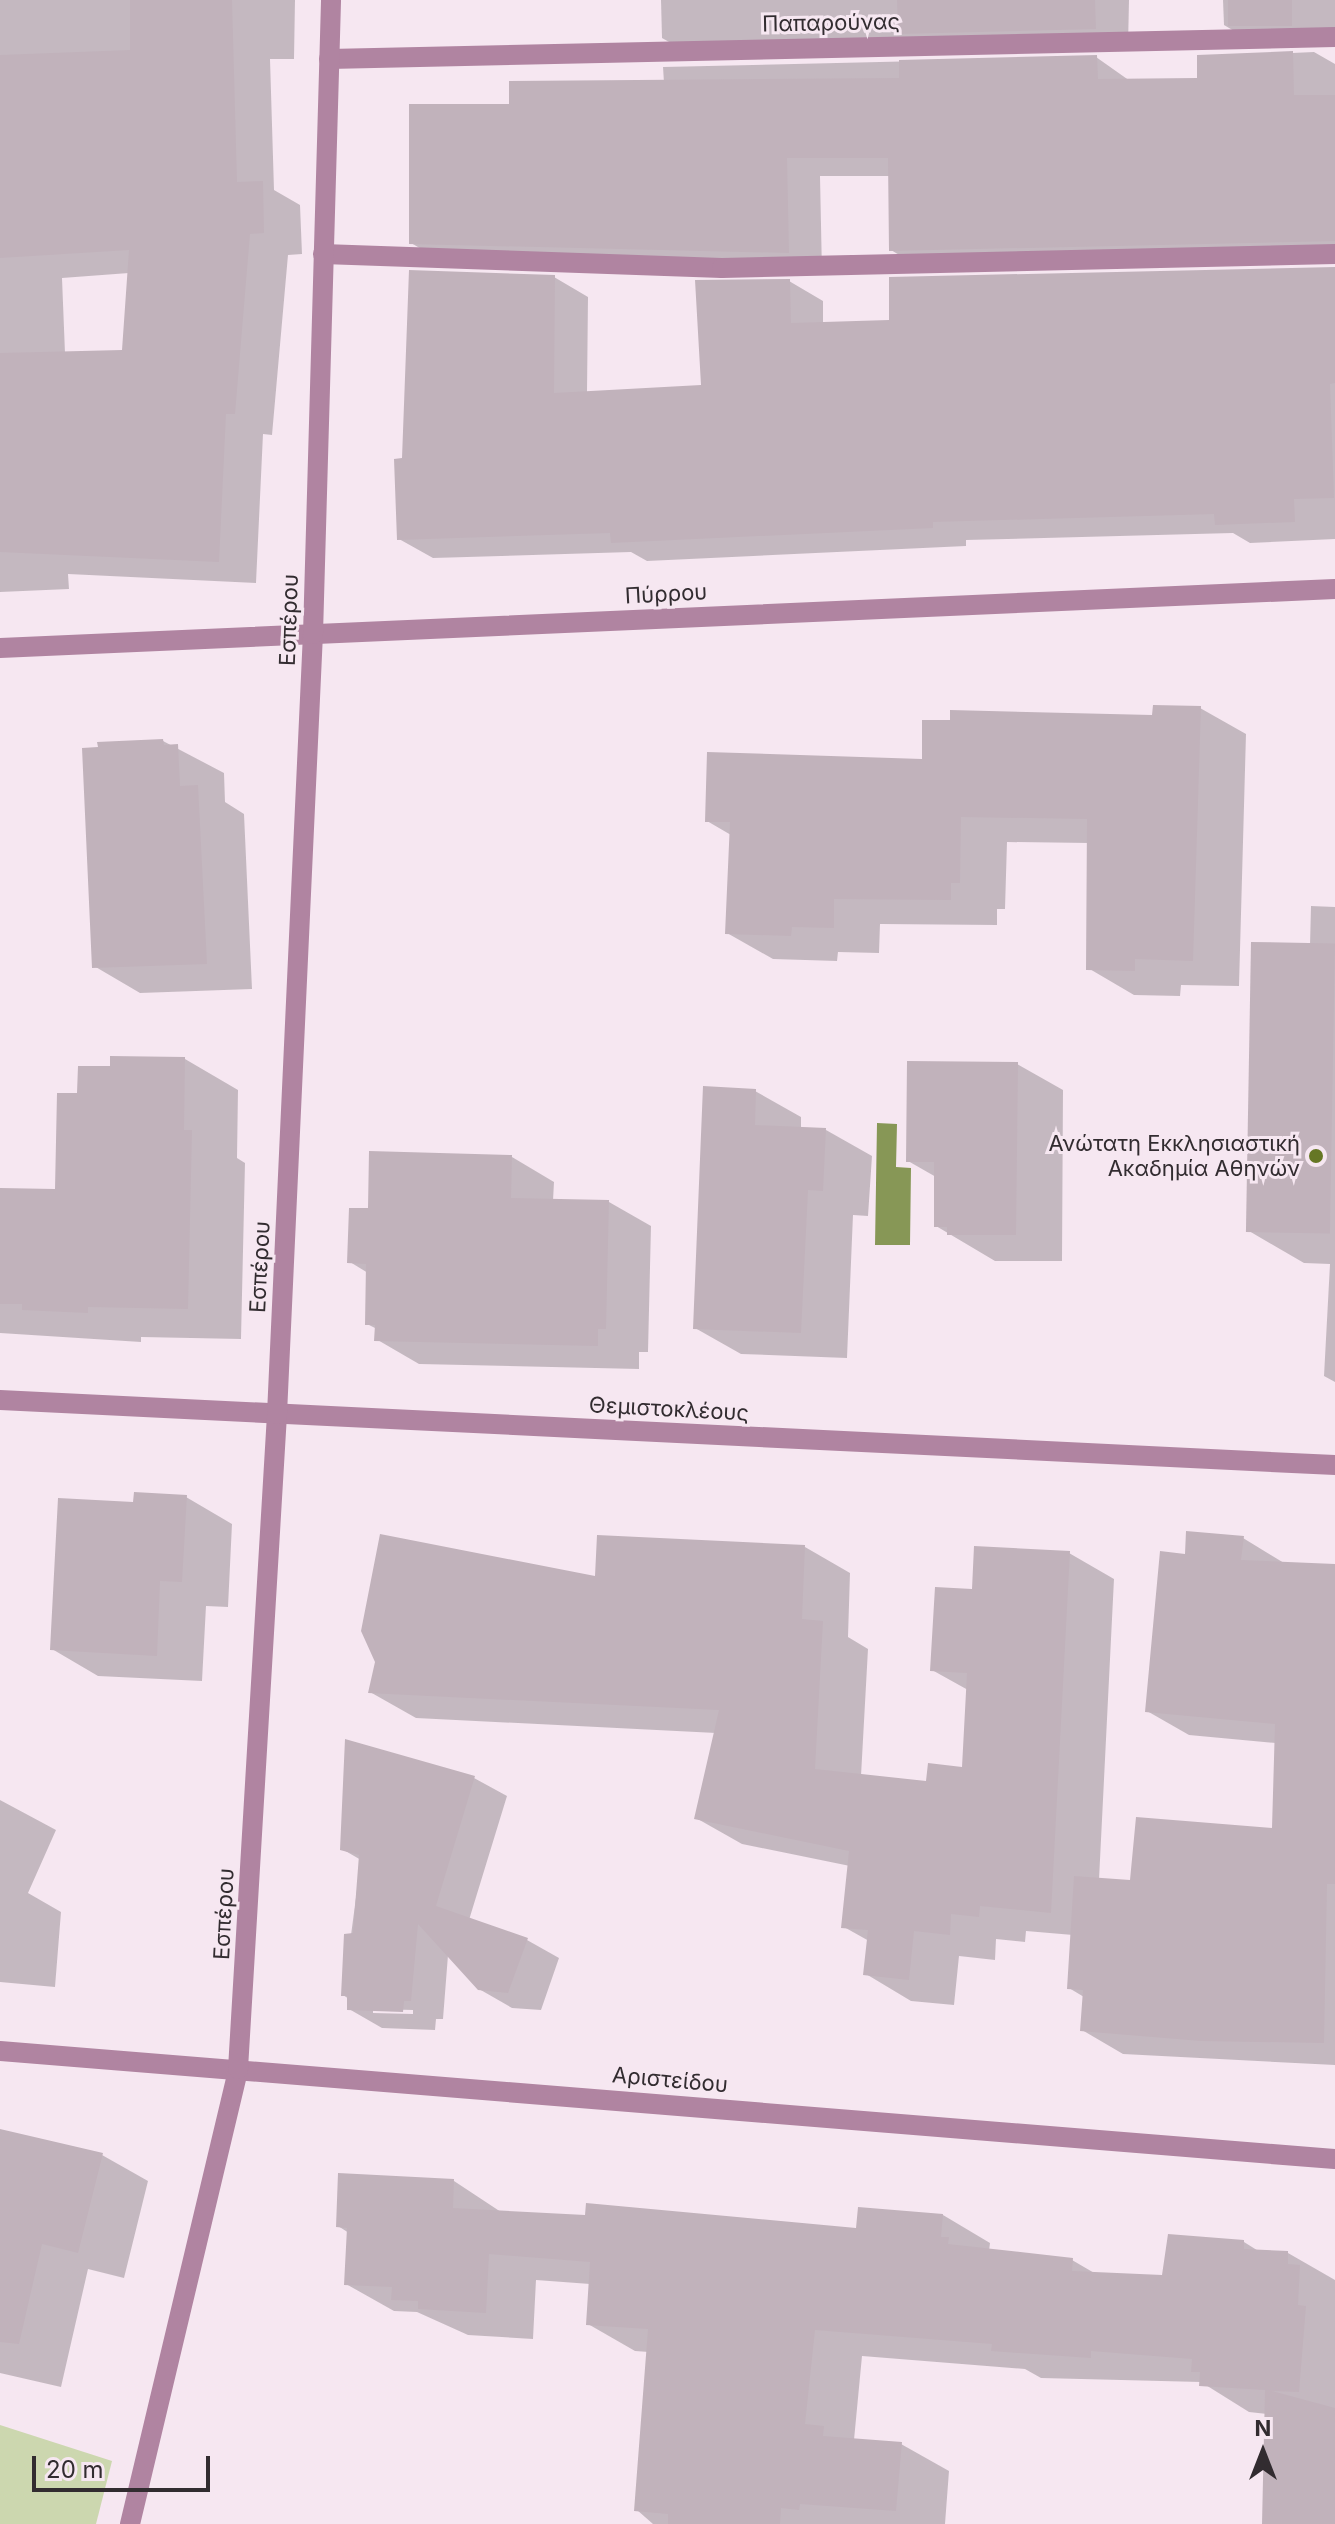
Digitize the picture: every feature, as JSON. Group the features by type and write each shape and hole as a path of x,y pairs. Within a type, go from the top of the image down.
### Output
{"street":[{"name":"Εσπέρου","path":"130,2524 238,2069 277,1414 313,634 331,0"},
{"name":"Παπαρούνας","path":"329,59 1335,37"},
{"path":"323,254 722,268 1335,254"},
{"name":"Πύρρου","path":"0,648 1335,589"},
{"name":"Θεμιστοκλέους","path":"0,1400 1335,1465"},
{"name":"Αριστείδου","path":"0,2051 1335,2159"}],"shaded area":[{"path":"877,1123 897,1124 896,1167 911,1168 910,1245 875,1245"},
{"path":"0,2425 112,2461 96,2524 0,2524"}],"building":[{"path":"130,0 232,0 237,182 263,181 264,233 250,234 235,414 226,414 219,562 0,552 0,353 122,350 129,250 0,258 0,55 130,50"},
{"path":"897,0 1095,0 1096,29 898,34"},
{"path":"1228,0 1292,0 1292,26 1228,26"},
{"path":"1293,51 1294,95 1335,95 1335,241 889,251 888,158 787,158 789,253 409,244 409,104 509,104 509,81 899,78 899,60 1097,55 1098,79 1197,78 1197,55"},
{"path":"1335,267 1335,383 1330,384 1334,498 1294,499 1295,522 1215,525 1214,514 933,522 933,528 611,543 610,533 397,540 394,459 402,458 409,270 555,275 554,393 701,385 695,280 790,279 791,323 889,320 889,277"},
{"path":"1153,705 1201,706 1193,961 1135,959 1135,971 1086,970 1087,819 961,817 960,883 951,883 951,900 834,899 834,928 792,927 791,936 725,934 730,822 705,822 707,752 922,759 922,720 950,720 950,710 1152,715"},
{"path":"163,739 164,745 178,744 180,786 198,785 207,964 92,968 82,748 98,747 97,742"},
{"name":"Ανώτατη Εκκλησιαστική Ακαδημία Αθηνών","path":"1251,942 1335,943 1330,1233 1246,1232"},
{"path":"110,1056 185,1057 184,1130 192,1130 188,1309 88,1307 88,1313 22,1310 22,1304 0,1304 0,1188 55,1189 57,1093 77,1093 78,1066 110,1066"},
{"path":"907,1061 1018,1062 1016,1235 947,1235 947,1227 934,1227 934,1162 906,1162"},
{"path":"703,1086 756,1089 755,1125 826,1128 823,1191 808,1190 801,1333 693,1329"},
{"path":"369,1151 512,1155 511,1198 609,1200 606,1329 598,1329 598,1346 374,1341 375,1325 365,1325 366,1264 347,1263 349,1208 368,1208"},
{"path":"134,1492 187,1495 182,1582 160,1581 157,1656 50,1650 58,1498 133,1502"},
{"path":"1186,1531 1244,1536 1241,1560 1335,1564 1335,1884 1327,1884 1324,2043 1201,2041 1080,2031 1083,1990 1067,1989 1074,1876 1130,1880 1136,1817 1272,1828 1275,1724 1145,1712 1160,1551 1185,1554"},
{"path":"380,1534 595,1576 597,1535 805,1545 802,1619 823,1621 815,1769 926,1781 928,1763 962,1767 967,1673 930,1671 935,1587 972,1589 974,1546 1070,1551 1051,1913 980,1906 979,1917 951,1914 950,1935 914,1931 909,1980 863,1975 868,1930 841,1928 849,1851 694,1819 719,1710 368,1693 375,1662 361,1631"},
{"path":"345,1739 475,1776 436,1906 528,1938 508,1993 478,1990 418,1924 411,2001 404,2001 403,2012 347,2010 347,1996 341,1996 344,1934 353,1933 359,1855 340,1850"},
{"path":"0,2129 103,2153 78,2253 42,2244 19,2344 0,2342"},
{"path":"338,2173 454,2179 453,2208 585,2215 586,2203 856,2228 858,2207 943,2214 941,2237 949,2237 948,2244 1073,2258 1072,2271 1162,2275 1168,2234 1244,2240 1244,2249 1288,2251 1288,2264 1300,2265 1298,2305 1306,2306 1299,2392 1272,2391 1335,2408 1335,2524 1262,2524 1265,2390 1199,2386 1200,2372 1191,2372 1192,2359 1091,2351 1091,2358 991,2351 992,2344 815,2330 805,2424 824,2426 823,2436 902,2442 896,2511 800,2504 799,2510 781,2508 780,2524 668,2524 668,2514 634,2511 648,2329 586,2325 590,2262 489,2254 486,2313 418,2309 418,2301 391,2300 392,2287 344,2285 347,2228 336,2227"}],"place":[{"name":"Ανώτατη Εκκλησιαστική Ακαδημία Αθηνών","path":"1316,1156"}]}
